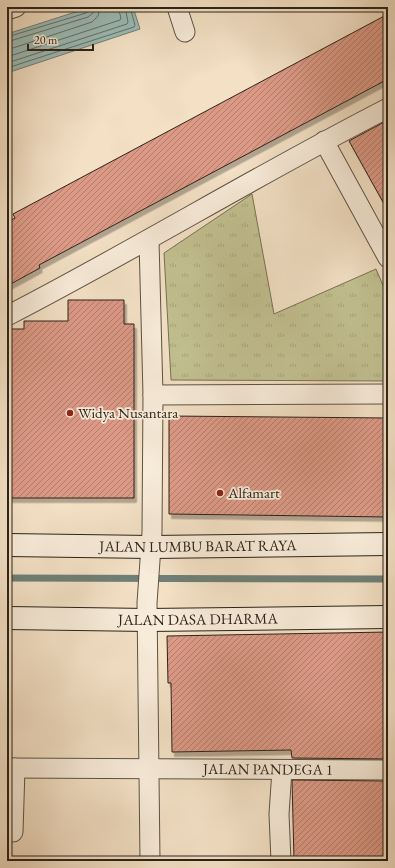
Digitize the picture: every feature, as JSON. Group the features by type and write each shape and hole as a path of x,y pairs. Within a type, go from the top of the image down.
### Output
{"street":[{"path":"7,10 16,7"},
{"path":"177,7 185,32"},
{"path":"7,316 149,240 233,191 324,141 388,108"},
{"path":"324,141 388,258"},
{"path":"149,240 153,395 151,556 148,611 150,861"},
{"path":"153,395 388,394"},
{"name":"JALAN LUMBU BARAT RAYA","path":"7,545 151,556 388,544"},
{"name":"JALAN DASA DHARMA","path":"7,618 148,611 388,617"},
{"path":"11,768 13,832"},
{"name":"JALAN PANDEGA 1","path":"11,768 388,770"},
{"path":"281,861 280,814 282,770"}],"green space":[{"path":"252,194 274,314 376,269 388,297 388,381 171,380 164,253"}],"water":[{"path":"91,7 133,7 140,29 7,73 7,34"}],"building":[{"path":"388,14 388,79 39,265 40,268 7,286 7,222 15,218 13,214"},
{"path":"388,120 388,211 349,141"},
{"name":"Widya Nusantara","path":"68,300 124,300 124,324 134,324 134,498 7,498 7,329 24,329 24,321 68,321"},
{"path":"169,416 388,418 388,517 169,514"},
{"path":"388,632 388,759 292,758 291,750 172,752 171,683 168,683 167,636"},
{"path":"292,780 388,781 388,861 294,861"}],"waterway":[{"path":"7,578 388,579"}],"place":[{"name":"Widya Nusantara","path":"70,413"},
{"name":"Alfamart","path":"220,493"}]}
